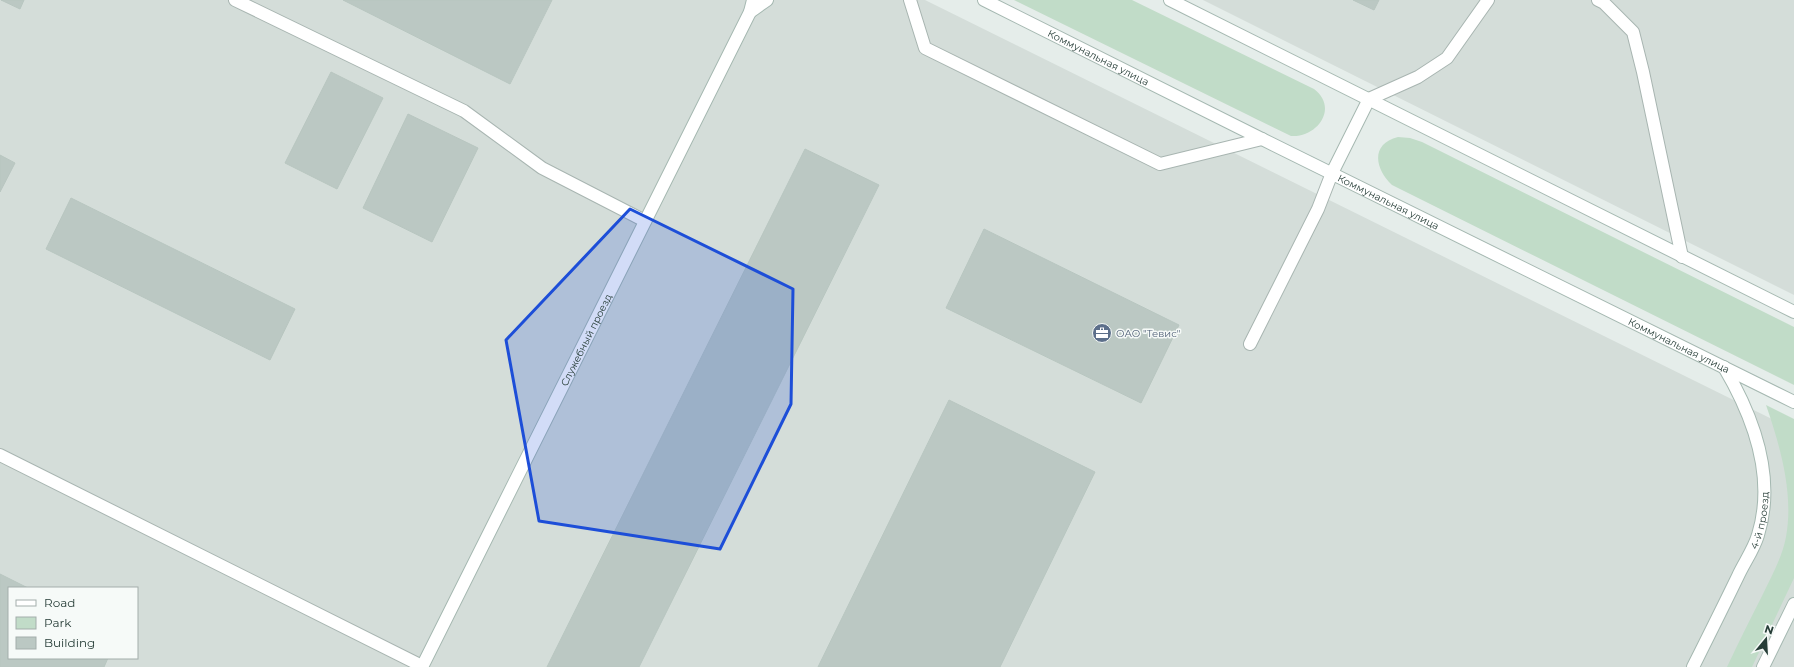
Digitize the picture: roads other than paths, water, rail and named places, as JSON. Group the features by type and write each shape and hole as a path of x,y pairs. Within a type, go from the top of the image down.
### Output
{"main road":[{"path":"235,0 464,112 542,168 645,221"},
{"name":"Служебный проезд","path":"422,667 750,12 753,0"},
{"name":"Служебный проезд","path":"750,12 767,0"},
{"path":"910,0 926,48 1160,164 1262,139"},
{"name":"Коммунальная улица","path":"984,0 1794,402"},
{"path":"1170,0 1794,312"},
{"path":"1250,344 1318,209 1332,173 1368,100 1418,77 1447,58 1488,0"},
{"path":"1598,0 1604,3 1633,32 1645,80 1682,257"},
{"name":"4-й проезд","path":"1694,667 1758,536 1764,502 1763,464 1753,426 1740,394 1724,367"},
{"path":"0,455 422,667"},
{"path":"1762,667 1794,604"}],"place":[{"name":"ОАО \"Тевис\"","path":"1102,333"}]}
